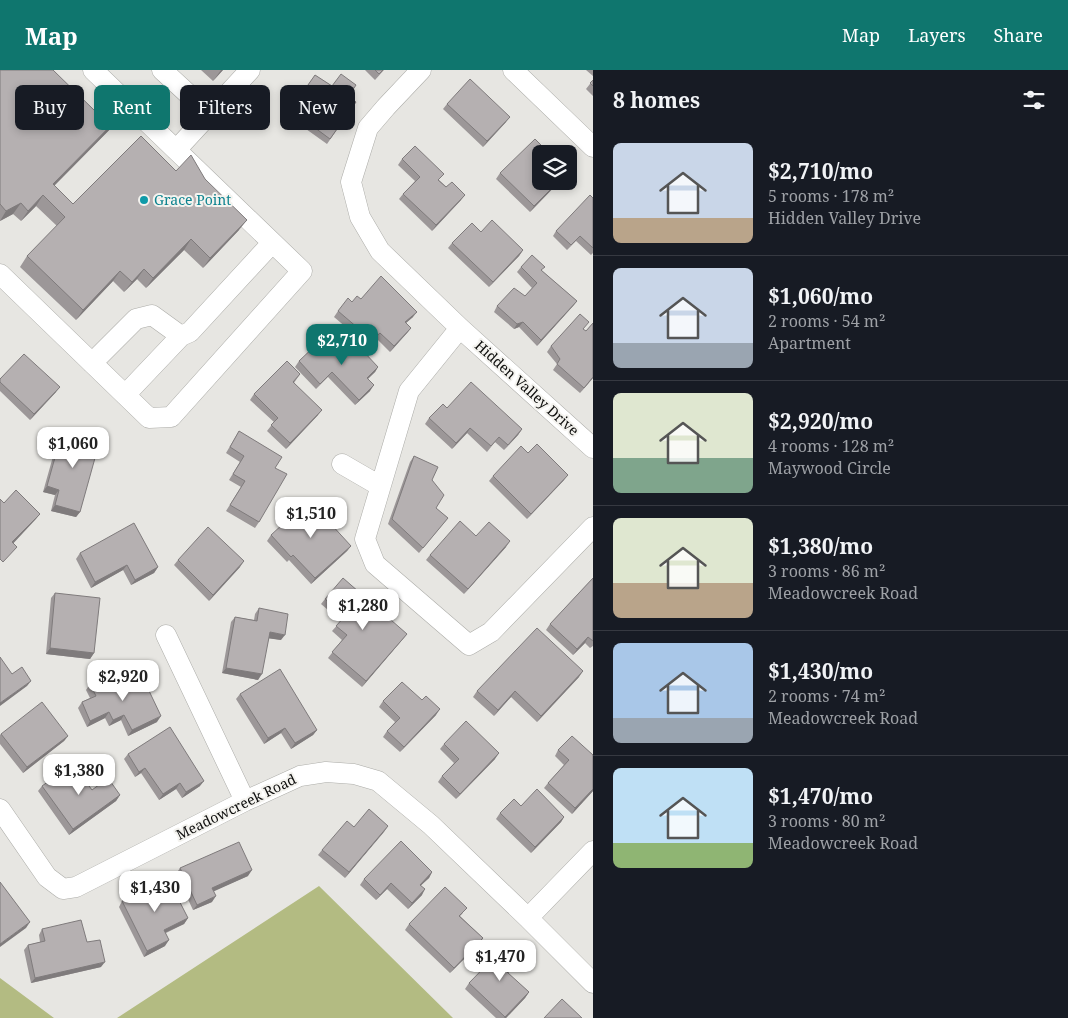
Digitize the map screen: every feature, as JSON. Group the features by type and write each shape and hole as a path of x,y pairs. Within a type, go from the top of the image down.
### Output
{"street":[{"path":"0,274 149,418 171,417 302,271 93,70"},
{"path":"162,70 180,86"},
{"path":"236,85 250,70"},
{"name":"Hidden Valley Drive","path":"420,70 368,128 351,182 360,217 380,251 460,328 593,448"},
{"path":"512,70 593,147"},
{"path":"176,150 195,130"},
{"path":"125,395 181,336 190,332 272,243"},
{"path":"92,363 136,319 152,315 181,336"},
{"path":"460,328 409,391 365,539 375,564 469,645 491,632 593,527"},
{"path":"342,464 380,486"},
{"path":"166,635 245,801"},
{"name":"Meadowcreek Road","path":"0,808 47,877 63,889 76,886 245,801 300,776 326,772 354,774 378,781 431,825 593,983"},
{"path":"528,918 593,851"}],"green space":[{"path":"319,886 453,1018 117,1018"},
{"path":"0,978 54,1018 0,1018"}],"building":[{"name":"Grace Point","path":"0,70 53,70 68,85 15,85 15,130 84,130 84,100 94,110 94,130 106,130 53,184 73,204 141,136 176,171 191,155 205,179 247,220 210,258 191,239 153,278 144,269 132,282 120,271 83,310 27,256 65,217 43,195 28,211 21,203 6,211 0,204"},
{"path":"375,70 383,70 379,74"},
{"path":"341,74 356,85 355,86 333,85"},
{"path":"315,75 330,85 308,85"},
{"path":"470,79 510,117 487,141 447,104"},
{"path":"318,130 336,130 330,139"},
{"path":"535,139 541,145 532,145 532,190 550,190 534,206 500,173"},
{"path":"415,146 444,174 438,180 446,187 452,182 465,195 436,225 403,194 420,177 402,159"},
{"path":"590,195 593,198 593,248 580,236 571,245 556,231"},
{"path":"492,220 523,250 493,282 452,243 472,223 481,232"},
{"path":"532,255 545,267 541,270 577,301 541,340 523,322 517,324 497,306 514,288 525,296 537,283 521,267"},
{"path":"381,276 417,312 405,322 411,328 394,346 380,333 372,340 338,311 348,298 352,302 357,296 361,299"},
{"path":"580,314 589,322 583,329 586,331 593,323 593,377 584,388 557,364 560,359 551,346"},
{"path":"349,336 378,367 367,378 374,385 359,400 332,372 320,384 299,361 318,343 329,354"},
{"path":"24,354 60,387 34,414 0,382 0,379"},
{"path":"287,361 300,374 293,382 322,410 290,443 271,425 278,418 254,394"},
{"path":"471,382 522,429 508,445 499,437 491,446 470,428 456,443 429,418 443,404 447,408"},
{"path":"63,429 100,440 80,512 55,505 59,490 47,486"},
{"path":"239,431 282,457 275,468 287,474 259,522 230,505 245,481 233,474 244,456 230,447"},
{"path":"537,444 568,475 531,514 493,476 521,446 528,453"},
{"path":"414,456 438,467 432,480 444,495 436,508 448,518 423,548 392,519"},
{"path":"16,490 40,514 12,542 17,547 3,562 0,559 0,499 4,503"},
{"path":"309,500 351,546 315,578 293,555 291,557 271,535"},
{"path":"460,521 476,536 489,522 510,541 468,589 430,555"},
{"path":"134,523 158,567 135,580 127,565 95,582 80,553"},
{"path":"208,527 244,561 213,595 178,560"},
{"path":"343,578 407,634 366,681 332,652 347,635 336,626 345,616 325,599"},
{"path":"593,578 593,641 588,637 577,649 550,624"},
{"path":"55,593 100,598 94,653 50,648"},
{"path":"259,608 288,614 285,635 270,632 262,674 226,668 235,617 257,621"},
{"path":"537,628 583,671 541,716 515,691 498,710 477,691"},
{"path":"0,657 12,674 22,667 31,681 0,703"},
{"path":"280,669 317,730 295,743 285,728 268,738 240,694"},
{"path":"141,674 161,716 132,730 124,715 113,720 109,712 90,721 82,702 96,696 90,684 107,677 112,688"},
{"path":"402,682 422,700 426,696 440,709 404,747 387,731 400,718 383,701"},
{"path":"42,702 68,736 27,767 1,734"},
{"path":"466,721 499,753 460,794 442,776 459,759 444,744"},
{"path":"170,727 204,781 186,792 180,783 163,794 145,768 139,772 128,754"},
{"path":"572,736 593,755 593,789 575,808 548,783 569,760 558,750"},
{"path":"73,764 92,790 108,778 120,795 73,829 42,786"},
{"path":"537,789 564,817 535,847 500,813 514,799 521,806"},
{"path":"369,809 388,826 349,872 322,850 347,821 354,827"},
{"path":"401,841 432,872 420,885 425,889 412,903 391,883 380,895 364,879"},
{"path":"239,842 252,870 212,888 216,896 197,905 180,868"},
{"path":"168,879 188,918 164,930 169,940 147,951 122,901"},
{"path":"0,882 30,922 0,944"},
{"path":"445,887 467,908 459,916 483,938 454,968 409,924"},
{"path":"81,920 87,942 100,940 105,962 35,978 28,945 45,941 42,929"},
{"path":"506,945 521,959 507,972 529,992 505,1017 469,983"},
{"path":"562,999 582,1018 544,1018"}],"place":[{"name":"Grace Point","path":"144,200"}]}
